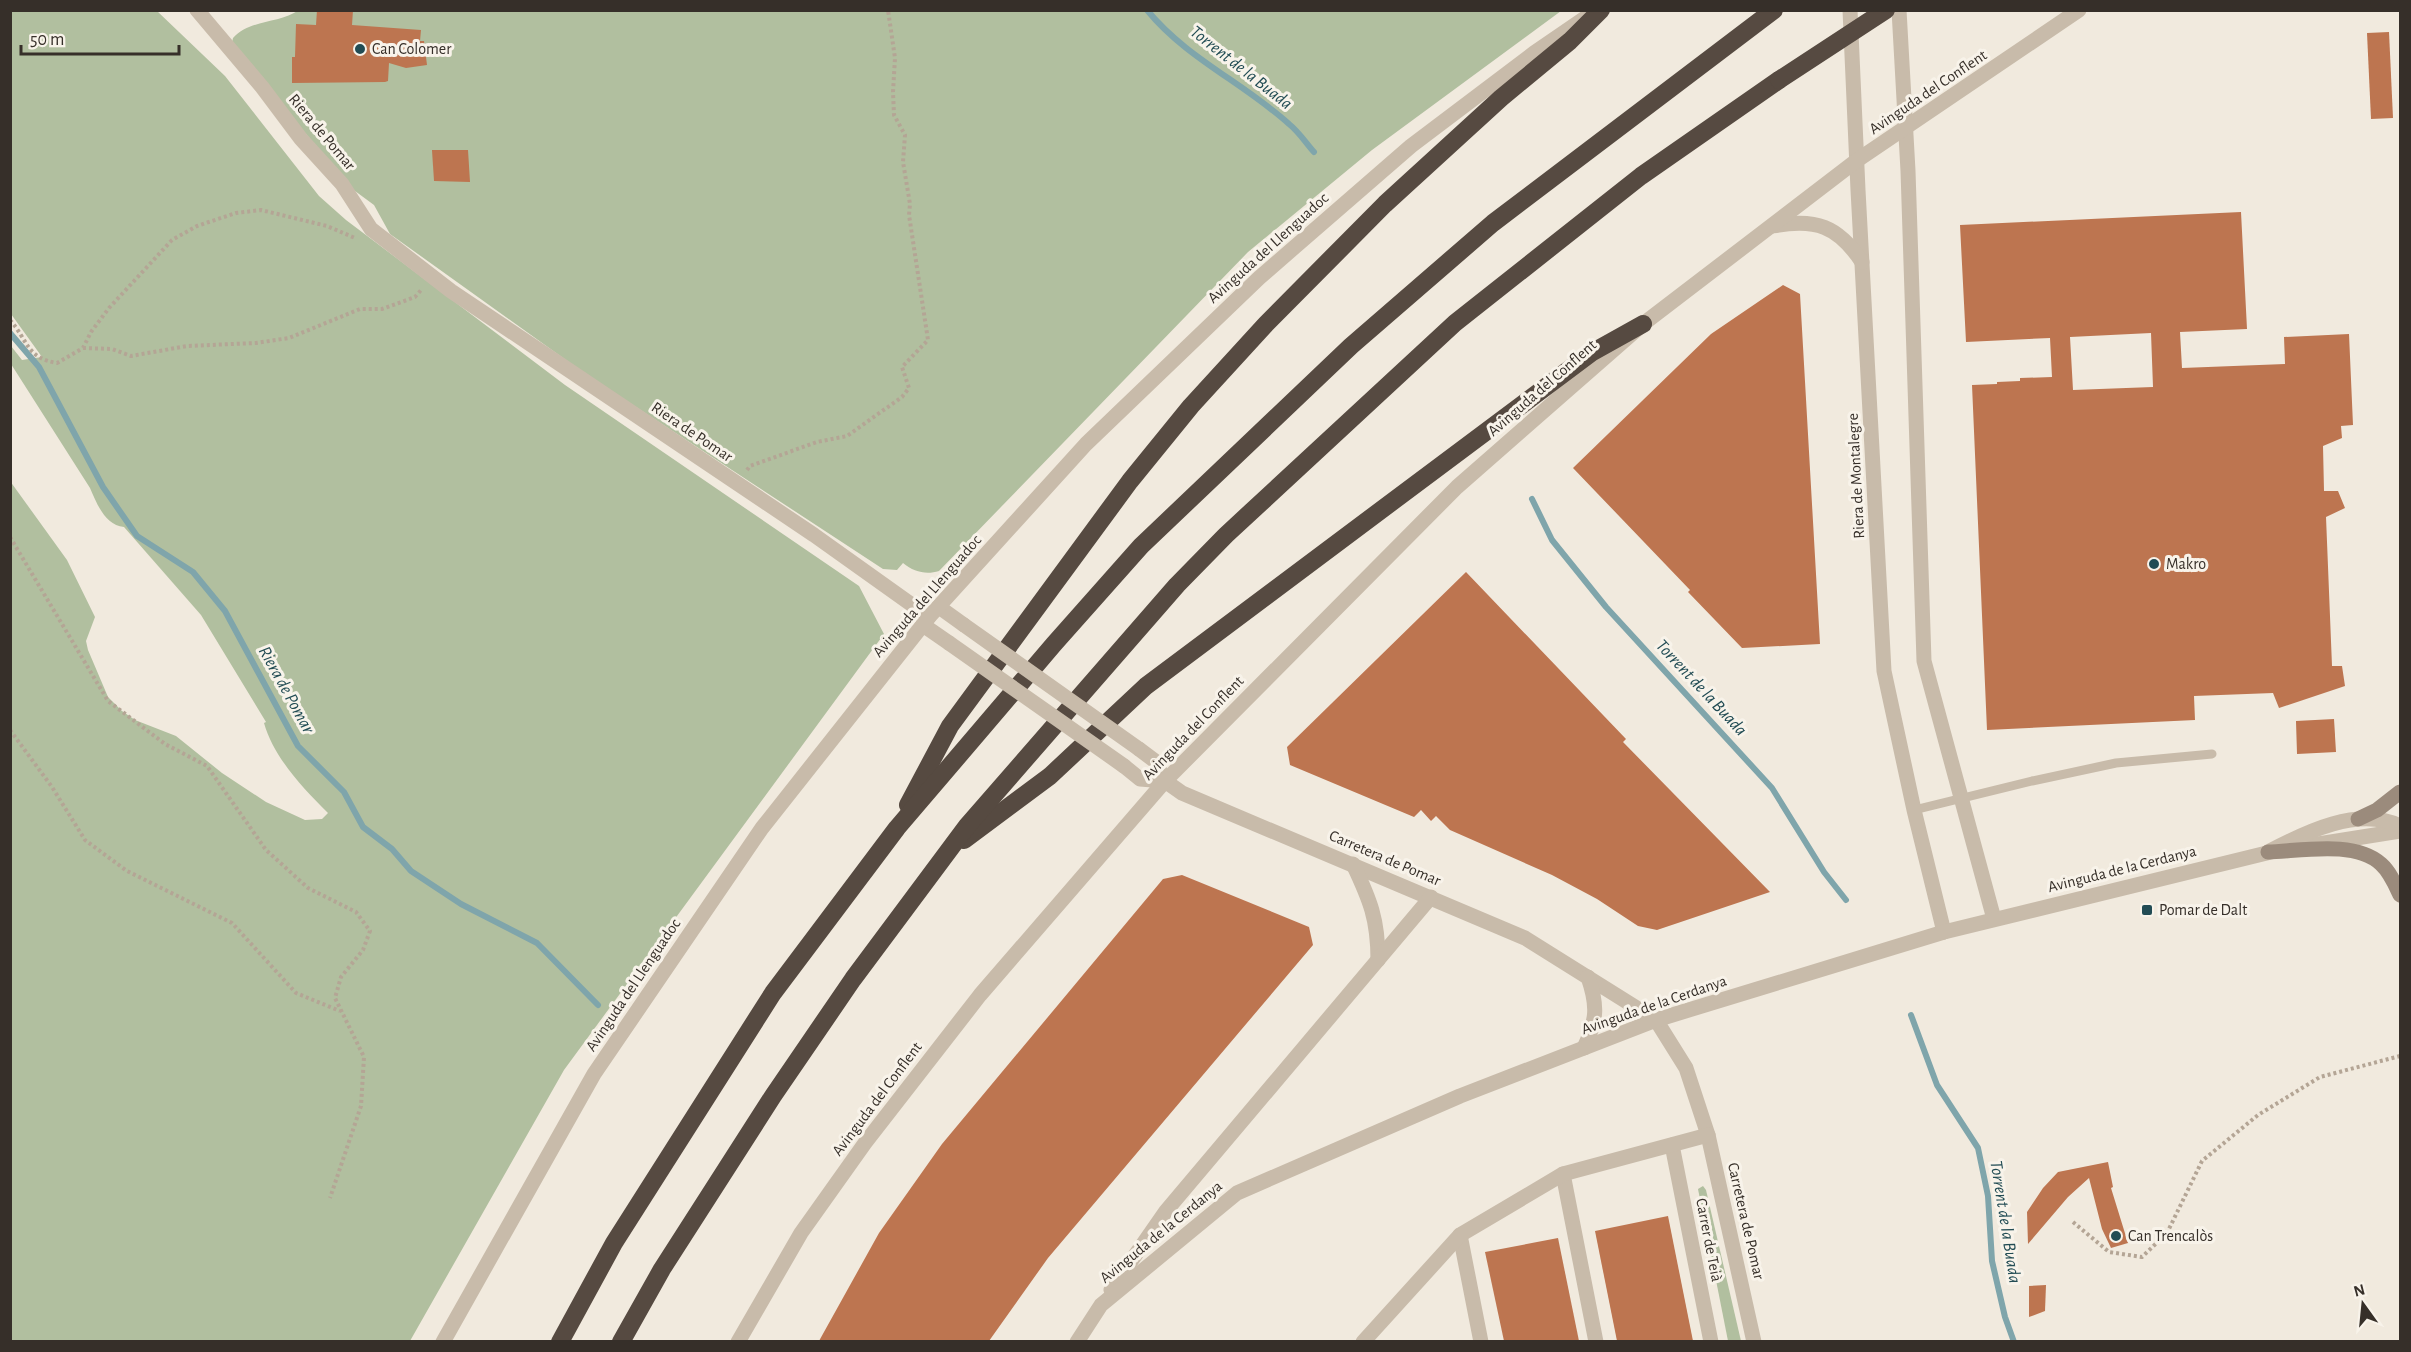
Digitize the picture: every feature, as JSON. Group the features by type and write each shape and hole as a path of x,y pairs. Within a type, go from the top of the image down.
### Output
{"highway":[{"path":"897,828 950,726 1130,481 1191,406 1266,324 1385,204 1492,105 1570,41 1601,10"},
{"path":"560,1341 614,1243 772,993 897,828 1046,652 1141,546 1351,346 1493,223 1774,10"},
{"path":"621,1341 662,1269 773,1096 853,979 944,856 1070,706 1177,585 1235,527 1455,323 1641,176 1779,80 1886,10"},
{"path":"944,856 1050,776 1146,686 1591,353 1643,324"}],"street":[{"name":"Riera de Pomar","path":"197,10 262,87 301,139 342,184 371,229 438,281 930,616"},
{"name":"Avinguda del Llenguadoc","path":"443,1341 594,1074 762,828 930,616 1086,444 1259,278 1411,146 1595,10"},
{"name":"Riera de Montalegre","path":"1850,10 1884,671 1914,810 1944,932"},
{"path":"1899,10 1906,129 1924,661 1994,919"},
{"name":"Avinguda del Conflent","path":"738,1341 801,1233 865,1143 980,995 1165,781 1457,487 1643,324 1856,161 2079,10"},
{"path":"1770,227 1791,223 1817,224 1834,231 1850,243 1863,263"},
{"name":"Carretera de Pomar","path":"930,616 964,626 1155,761 1165,781 1182,793 1525,938 1656,1020 1686,1068 1708,1135 1754,1341"},
{"name":"Carretera de Pomar","path":"930,616 949,643 1140,778 1165,781"},
{"path":"2358,819 2383,806 2400,792"},
{"name":"Avinguda de la Cerdanya","path":"2268,852 2303,834 2358,819 2387,820 2400,829"},
{"name":"Avinguda de la Cerdanya","path":"1101,1305 1237,1193 1460,1096 1656,1020 1944,932 1994,919 2268,852 2400,829"},
{"path":"2268,852 2352,850 2383,865 2400,895"},
{"path":"1353,864 1371,901 1378,932 1378,960"},
{"name":"Avinguda de la Cerdanya","path":"1077,1341 1166,1211 1431,897"},
{"path":"1584,1048 1595,1020 1596,1007 1588,977"},
{"path":"1367,1340 1460,1235 1563,1174 1708,1135"},
{"name":"Carrer de Teià","path":"1672,1145 1711,1341"},
{"path":"1563,1174 1596,1341"},
{"path":"1460,1235 1481,1341"}],"lane":[{"path":"1914,810 1961,797 2116,763 2212,754"}],"path":[{"path":"736,484 750,466 776,459 817,442 847,436 902,398 909,388 902,367 928,340 909,215 910,204 903,162 904,135 894,115 892,92 895,58 888,10"},
{"path":"83,348 91,332 109,308 172,240 197,226 236,213 261,210 327,226 372,243 388,242"},
{"path":"10,320 30,352 44,361 57,363 83,348 112,348 131,356 187,346 256,343 289,338 360,309 382,309 396,304 414,297 426,284 438,281"},
{"path":"10,537 108,701 165,744 207,766 266,850 308,888 356,912 370,931 363,950 341,977 335,998 364,1057 362,1106 330,1198"},
{"path":"10,730 52,787 85,840 127,871 232,922 296,993 340,1011"},
{"path":"2073,1222 2109,1252 2142,1257 2167,1233 2202,1161 2258,1115 2320,1077 2400,1056"}],"green space":[{"path":"299,10 1561,11 1372,150 1248,252 939,571 925,573 911,569 903,563 897,570 883,569 584,373 390,234 374,205 355,191 231,47 233,38 240,32 256,24 283,18"},
{"path":"11,11 157,11 225,76 319,196 346,220 565,385 859,586 884,634 564,1070 410,1341 11,1341 10,481 67,560 95,617 86,641 108,697 135,720 176,736 222,773 266,802 305,820 322,819 328,813 299,783 282,760 269,736 264,723 266,722 201,615 124,527 112,522 103,513 90,488 11,364 11,346 22,360 42,357 11,314"},
{"path":"1703,1186 1706,1190 1741,1341 1728,1341 1698,1189"}],"building":[{"name":"Can Colomer","path":"317,10 353,10 352,25 421,30 420,41 424,41 427,65 406,68 389,63 388,81 385,82 292,83 296,24 316,25"},
{"path":"2389,32 2393,118 2371,119 2367,33"},
{"path":"432,150 468,150 470,182 434,181"},
{"name":"Makro","path":"2241,212 2247,329 2180,332 2182,368 2285,364 2284,337 2349,334 2353,425 2341,426 2342,438 2323,446 2324,491 2338,491 2345,508 2326,517 2332,666 2342,666 2345,686 2279,708 2273,693 2194,696 2195,720 1987,730 1972,385 2020,381 2020,378 2052,377 2050,338 1966,342 1960,225","holes":["2151,333 2153,387 2073,390 2070,337"]},
{"path":"1783,285 1800,294 1820,644 1742,648 1573,468 1711,334"},
{"path":"1466,572 1626,739 1623,742 1770,892 1657,930 1638,926 1597,899 1552,875 1450,830 1436,816 1431,821 1421,810 1414,817 1290,765 1287,747"},
{"path":"2334,719 2336,752 2297,754 2296,721"},
{"path":"1182,875 1309,927 1313,945 1048,1258 989,1341 819,1341 879,1233 942,1144 1163,879"},
{"name":"Can Trencalòs","path":"2108,1162 2113,1187 2111,1188 2128,1243 2111,1248 2102,1229 2089,1178 2068,1197 2028,1244 2027,1212 2043,1188 2058,1172"},
{"path":"1668,1216 1693,1341 1617,1341 1595,1231"},
{"path":"1558,1238 1579,1341 1504,1341 1485,1252"},
{"path":"2046,1285 2045,1311 2029,1317 2029,1286"}],"waterway":[{"name":"Torrent de la Buada","path":"1147,10 1179,42 1272,109 1299,134 1314,152"},
{"name":"Riera de Pomar","path":"10,333 39,367 103,487 137,536 193,572 225,611 298,746 344,792 363,827 392,849 411,871 461,904 537,943 598,1005"},
{"name":"Torrent de la Buada","path":"1532,499 1552,540 1606,607 1772,788 1824,872 1846,900"},
{"name":"Torrent de la Buada","path":"1911,1015 1937,1085 1978,1148 1988,1196 1992,1261 2005,1317 2014,1342"}],"place":[{"name":"Can Colomer","path":"360,49"},
{"name":"Makro","path":"2154,564"},
{"name":"Pomar de Dalt","path":"2147,910"},
{"name":"Can Trencalòs","path":"2116,1236"}]}
